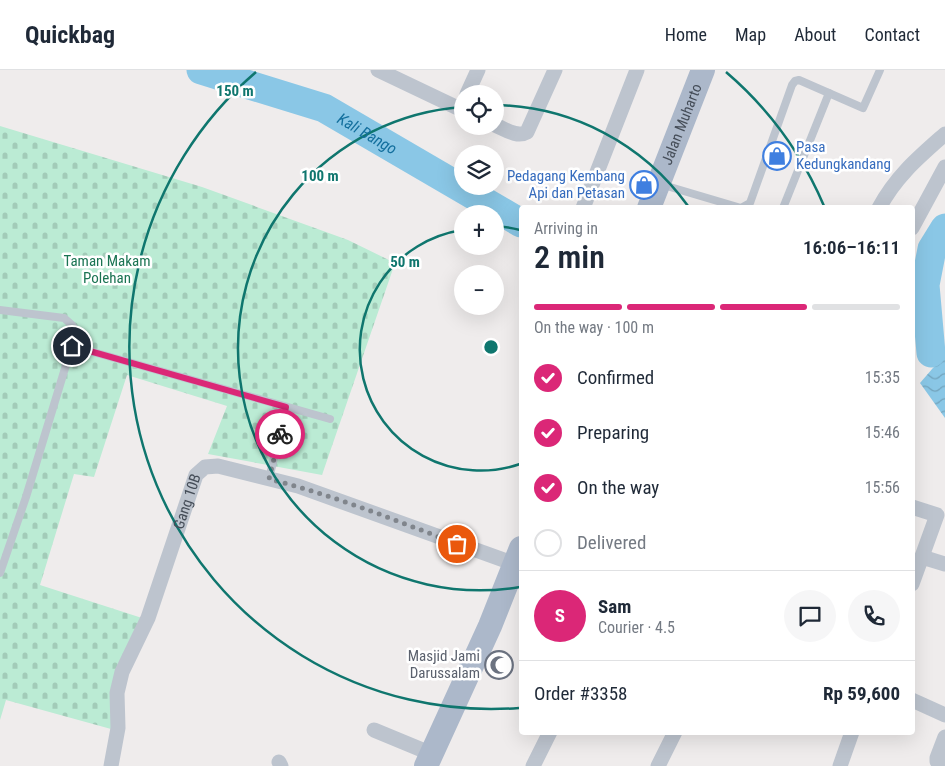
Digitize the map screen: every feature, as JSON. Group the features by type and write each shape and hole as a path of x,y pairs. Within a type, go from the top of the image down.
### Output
{"main road":[{"name":"Jalan Muharto","path":"650,205 698,72"},
{"path":"429,760 490,626 518,556"}],"street":[{"path":"378,70 454,103"},
{"path":"471,85 478,70"},
{"path":"504,128 520,135 527,132 555,70"},
{"path":"584,205 638,70"},
{"path":"880,205 887,192 902,172 945,134"},
{"path":"915,223 945,168"},
{"name":"Gang 10B","path":"111,766 118,728 117,693 122,672 148,618 196,475 205,467 218,466 298,486 368,510 518,556"},
{"path":"915,508 936,515 915,576"},
{"path":"922,557 945,564"},
{"path":"915,701 945,715"},
{"path":"374,730 429,760"},
{"path":"533,766 548,735"},
{"path":"658,766 673,735"},
{"path":"840,766 851,735"},
{"path":"945,737 937,761 945,764"}],"lane":[{"path":"746,205 750,203 795,81 799,80 863,108 880,70"},
{"path":"784,205 829,93"},
{"path":"658,184 731,205"},
{"path":"0,310 64,318 72,325 76,332 26,497 0,573"},
{"path":"72,346 330,419"},
{"path":"269,479 286,407"}],"green space":[{"name":"Taman Makam Polehan","path":"0,126 202,187 348,240 395,263 322,475 208,454 227,406 127,375 94,477 74,474 40,585 142,618 111,729 6,700 0,720"}],"water":[{"path":"945,354 945,418 920,383"}],"waterway":[{"name":"Kali Bango","path":"201,70 324,108 519,222"},
{"path":"931,353 925,285 932,249 945,228"}],"way so far":[{"path":"280,434 269,479 298,486 368,510 457,544"}],"place":[{"name":"Pasa Kedungkandang","path":"777,156"},
{"name":"Pedagang Kembang Api dan Petasan","path":"644,185"},
{"name":"Masjid Jami Darussalam","path":"499,665"}],"route":[{"path":"72,346 91,353 286,407 280,434"}]}
